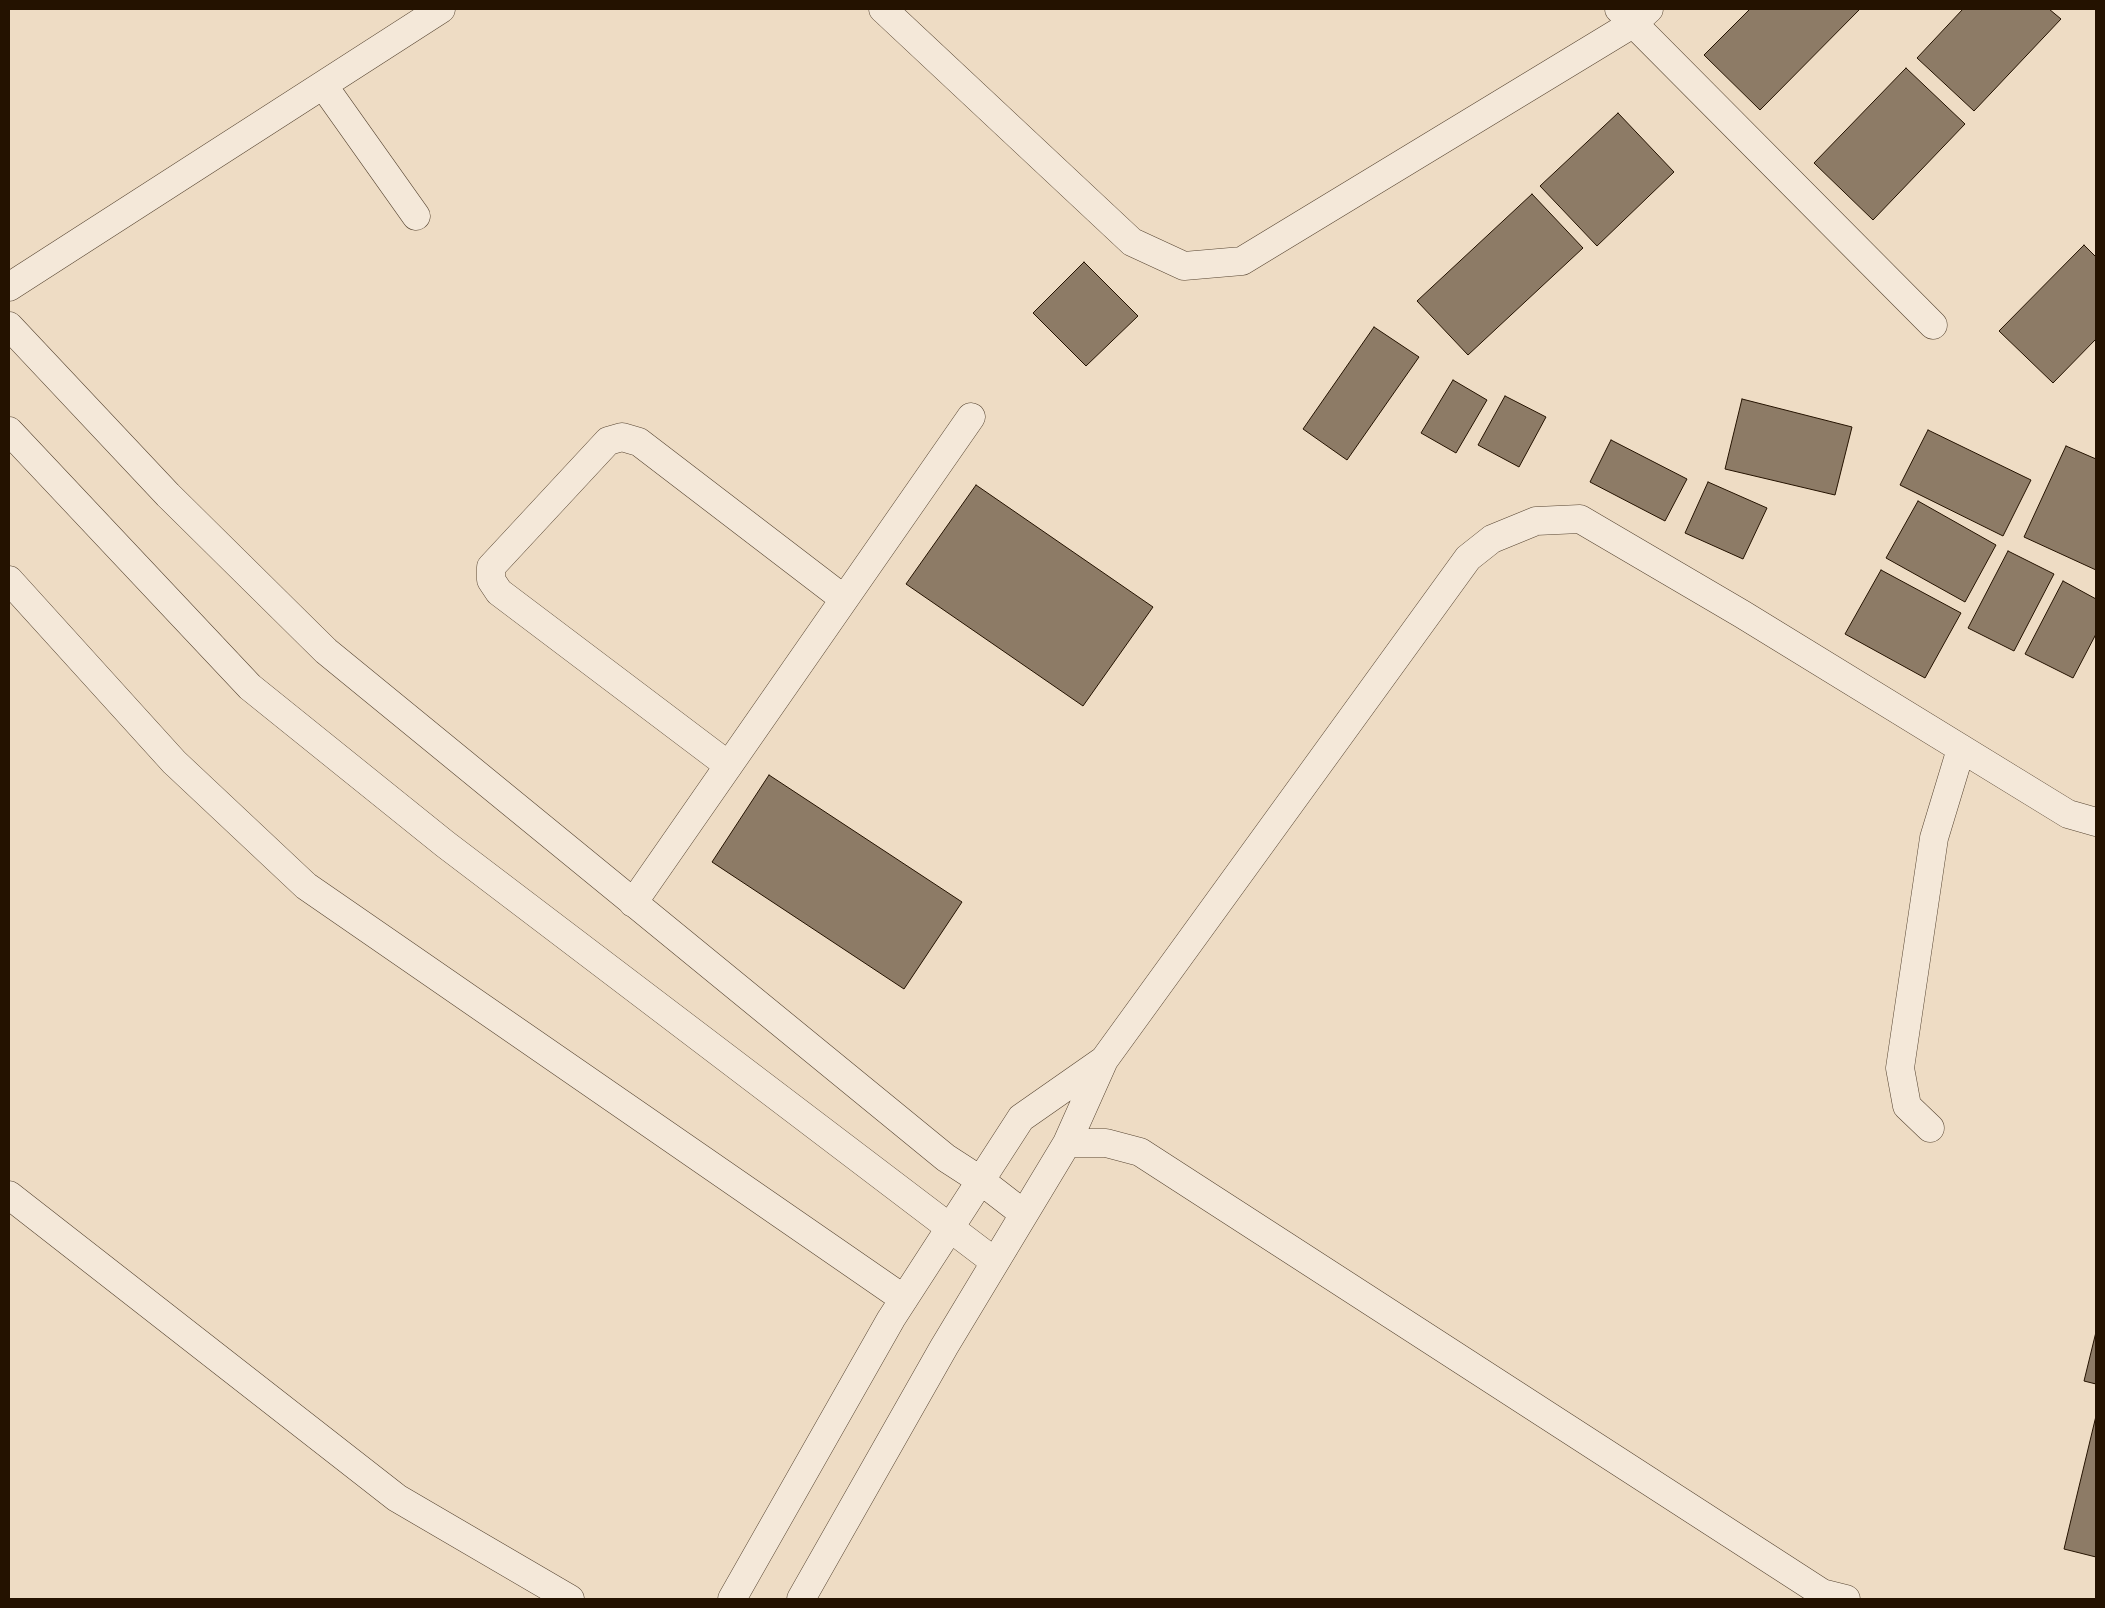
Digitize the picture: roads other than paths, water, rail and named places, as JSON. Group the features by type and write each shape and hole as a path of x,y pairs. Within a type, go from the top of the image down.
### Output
{"street":[{"path":"9,287 441,9"},
{"path":"883,9 1132,242 1184,266 1242,261 1634,14 1933,325"},
{"path":"323,84 416,216"},
{"path":"9,326 168,496 326,651 946,1158 980,1180 1024,1214"},
{"path":"633,903 971,417"},
{"path":"9,431 250,687 445,844 995,1262"},
{"path":"728,765 499,592 491,580 491,566 608,441 622,437 639,442 844,599"},
{"path":"801,1599 944,1347 1067,1143 1104,1060 1468,558 1492,539 1536,521 1580,518 1742,614 2068,814 2096,822"},
{"path":"9,580 174,762 306,886 904,1299"},
{"path":"1930,1128 1907,1106 1900,1068 1934,838 1961,749"},
{"path":"732,1599 904,1299 1021,1118 1104,1060"},
{"path":"1067,1143 1106,1143 1140,1152 1822,1593 1846,1599"},
{"path":"9,1195 397,1498 570,1599"}]}
